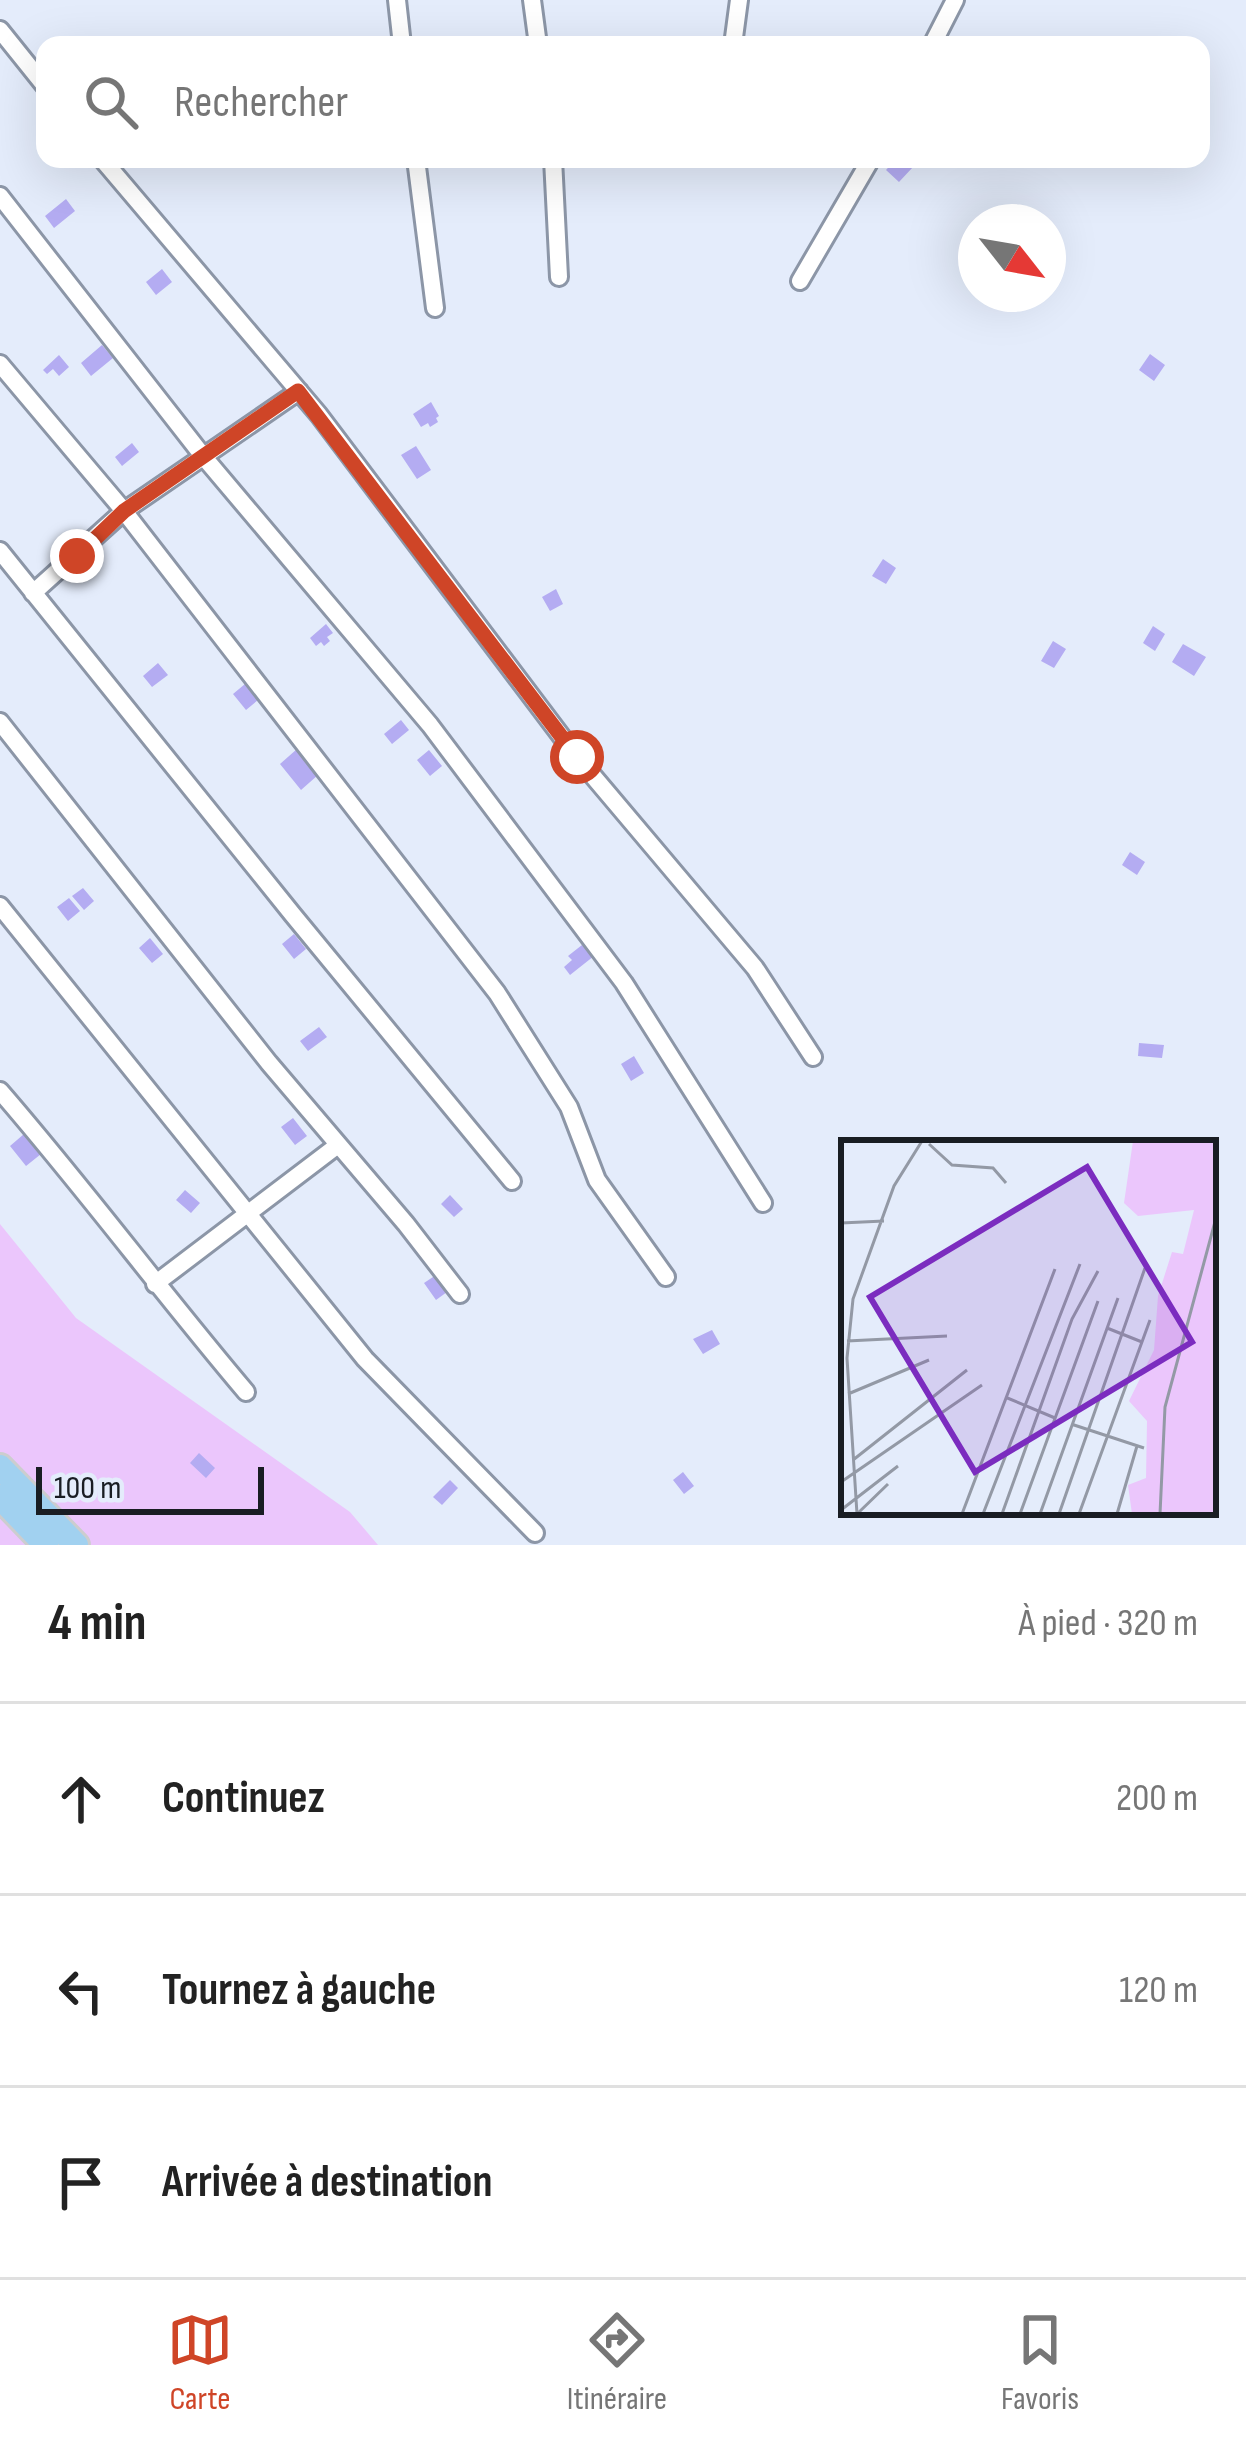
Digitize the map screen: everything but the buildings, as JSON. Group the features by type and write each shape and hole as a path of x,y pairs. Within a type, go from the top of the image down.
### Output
{"highway":[{"path":"0,1467 76,1545"},
{"path":"0,1497 46,1545"}],"street":[{"path":"398,0 401,36"},
{"path":"532,0 537,36"},
{"path":"735,36 739,0"},
{"path":"937,36 955,0"},
{"path":"0,30 36,75"},
{"path":"110,168 298,391 577,757 755,968 813,1057"},
{"path":"417,168 435,308"},
{"path":"554,168 560,277"},
{"path":"800,281 866,168"},
{"path":"0,196 203,456 430,724 610,964 763,1203"},
{"path":"0,364 124,511 497,993 569,1107 597,1180 666,1277"},
{"path":"33,592 124,511 298,391"},
{"path":"0,551 512,1181"},
{"path":"0,722 460,1294"},
{"path":"0,906 365,1359 535,1532"},
{"path":"0,1091 246,1392"},
{"path":"155,1284 338,1145"}],"shaded area":[{"path":"0,1224 76,1318 350,1512 378,1545 0,1545"}],"route":[{"path":"77,556 124,511 298,391 577,757"}]}
